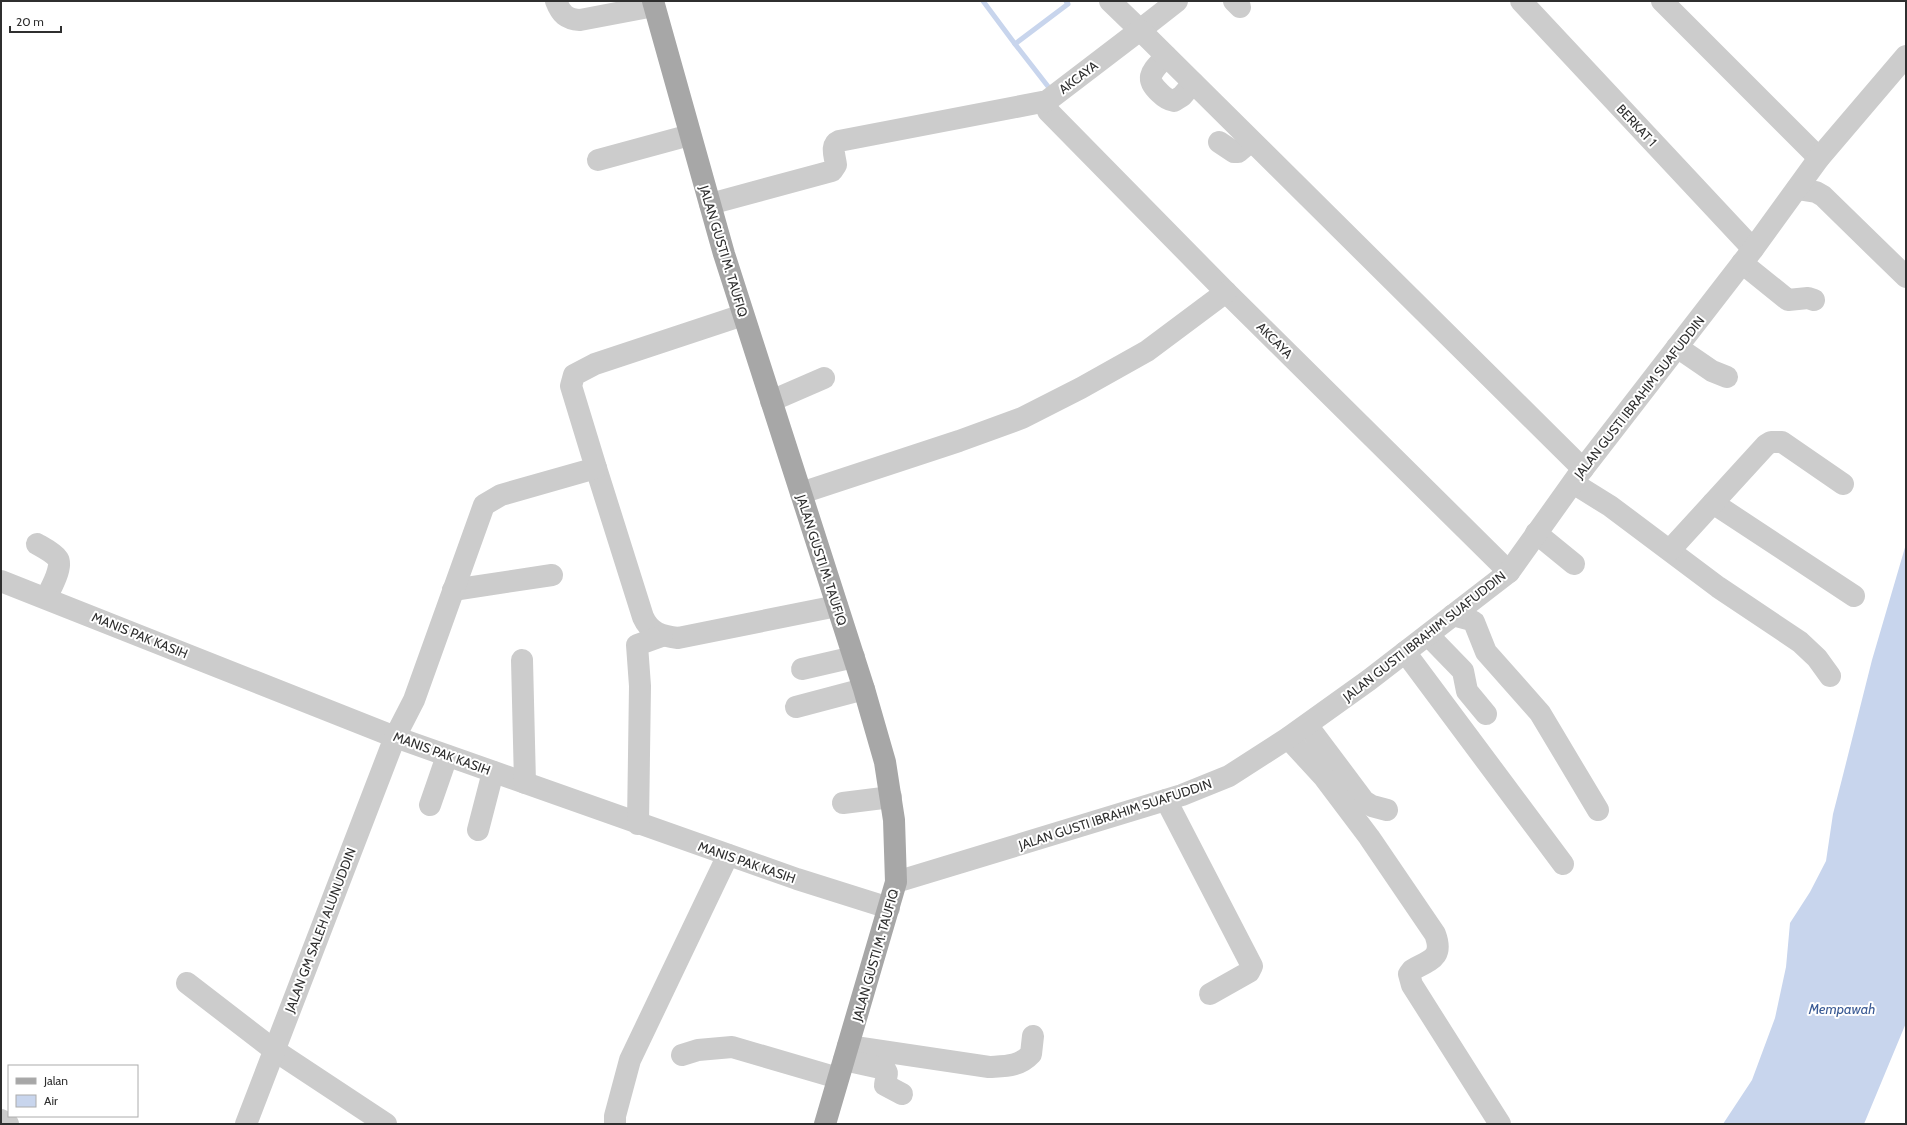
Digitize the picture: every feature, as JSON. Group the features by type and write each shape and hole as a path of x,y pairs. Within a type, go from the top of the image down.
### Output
{"main road":[{"name":"JALAN GUSTI M. TAUFIQ","path":"653,4 743,315 864,689 885,762 891,797 894,820 896,882 825,1124"}],"street":[{"path":"556,1 564,16 571,20 580,20 653,4"},
{"path":"1110,1 1193,82 1610,506 1718,587 1800,642 1817,658 1830,676"},
{"name":"AKCAYA","path":"1177,1 1047,101 1046,106 1048,111 1226,292 1509,572"},
{"name":"BERKAT 1","path":"1521,1 1747,256 1788,300 1808,298 1814,300"},
{"path":"1662,1 1819,158"},
{"path":"1166,56 1151,75 1150,80 1154,88 1166,98 1174,101 1182,96 1193,82"},
{"name":"JALAN GUSTI IBRAHIM SUAFUDDIN","path":"896,882 1166,800 1202,788 1229,776 1307,725 1428,635 1509,572 1578,475 1747,256 1819,158 1906,56"},
{"path":"710,204 832,170 836,165 833,147 836,142 839,141 1047,101"},
{"path":"598,160 690,135"},
{"path":"1218,142 1234,152 1238,152 1251,141"},
{"path":"1797,189 1816,192 1823,196 1906,277"},
{"path":"801,493 959,441 1022,418 1081,388 1147,351 1226,292"},
{"path":"743,315 595,364 574,375 571,386 643,617 647,626 662,636 678,638 837,606"},
{"path":"1677,347 1712,372 1727,376"},
{"path":"771,401 824,378"},
{"path":"1670,550 1766,445 1776,441 1782,442 1842,484"},
{"name":"JALAN GM SALEH ALUNUDDIN","path":"246,1124 395,737 414,700 484,505 501,495 596,468"},
{"path":"1578,475 1643,521"},
{"path":"1713,503 1854,596"},
{"path":"1536,533 1574,564"},
{"path":"38,544 56,556 60,567 46,598"},
{"path":"453,590 552,575"},
{"name":"MANIS PAK KASIH","path":"1,581 395,737 638,824 889,908"},
{"path":"1453,615 1474,622 1486,652 1540,713 1598,810"},
{"path":"1428,635 1463,671 1467,691 1486,714"},
{"path":"638,824 640,686 637,645 662,636"},
{"path":"1405,652 1563,864"},
{"path":"802,669 854,657"},
{"path":"522,660 525,783"},
{"path":"796,707 864,689"},
{"path":"1307,725 1364,801 1372,806 1386,810"},
{"path":"1288,738 1323,776 1369,837 1435,934 1439,944 1437,954 1434,958 1412,970 1409,974 1412,985 1500,1124"},
{"path":"430,805 447,756"},
{"path":"478,830 493,772"},
{"path":"843,802 891,797"},
{"path":"1166,800 1233,932 1249,956 1252,966 1249,972 1210,994"},
{"path":"616,1124 615,1116 630,1060 728,855"},
{"path":"187,983 274,1050 386,1124"},
{"path":"844,1061 989,1067 1013,1066 1028,1058 1031,1054 1033,1036"},
{"path":"682,1055 698,1050 732,1047 844,1061 885,1069 887,1072 885,1085 902,1094"},
{"path":"1,1120 8,1124"}],"water":[{"name":"Mempawah","path":"1906,544 1906,1023 1864,1124 1723,1124 1752,1080 1775,1018 1786,967 1790,923 1810,892 1826,861 1833,814 1872,660"}],"waterway":[{"path":"983,1 1015,44"},
{"path":"1050,89 1015,44 1068,4 1066,1"}]}
